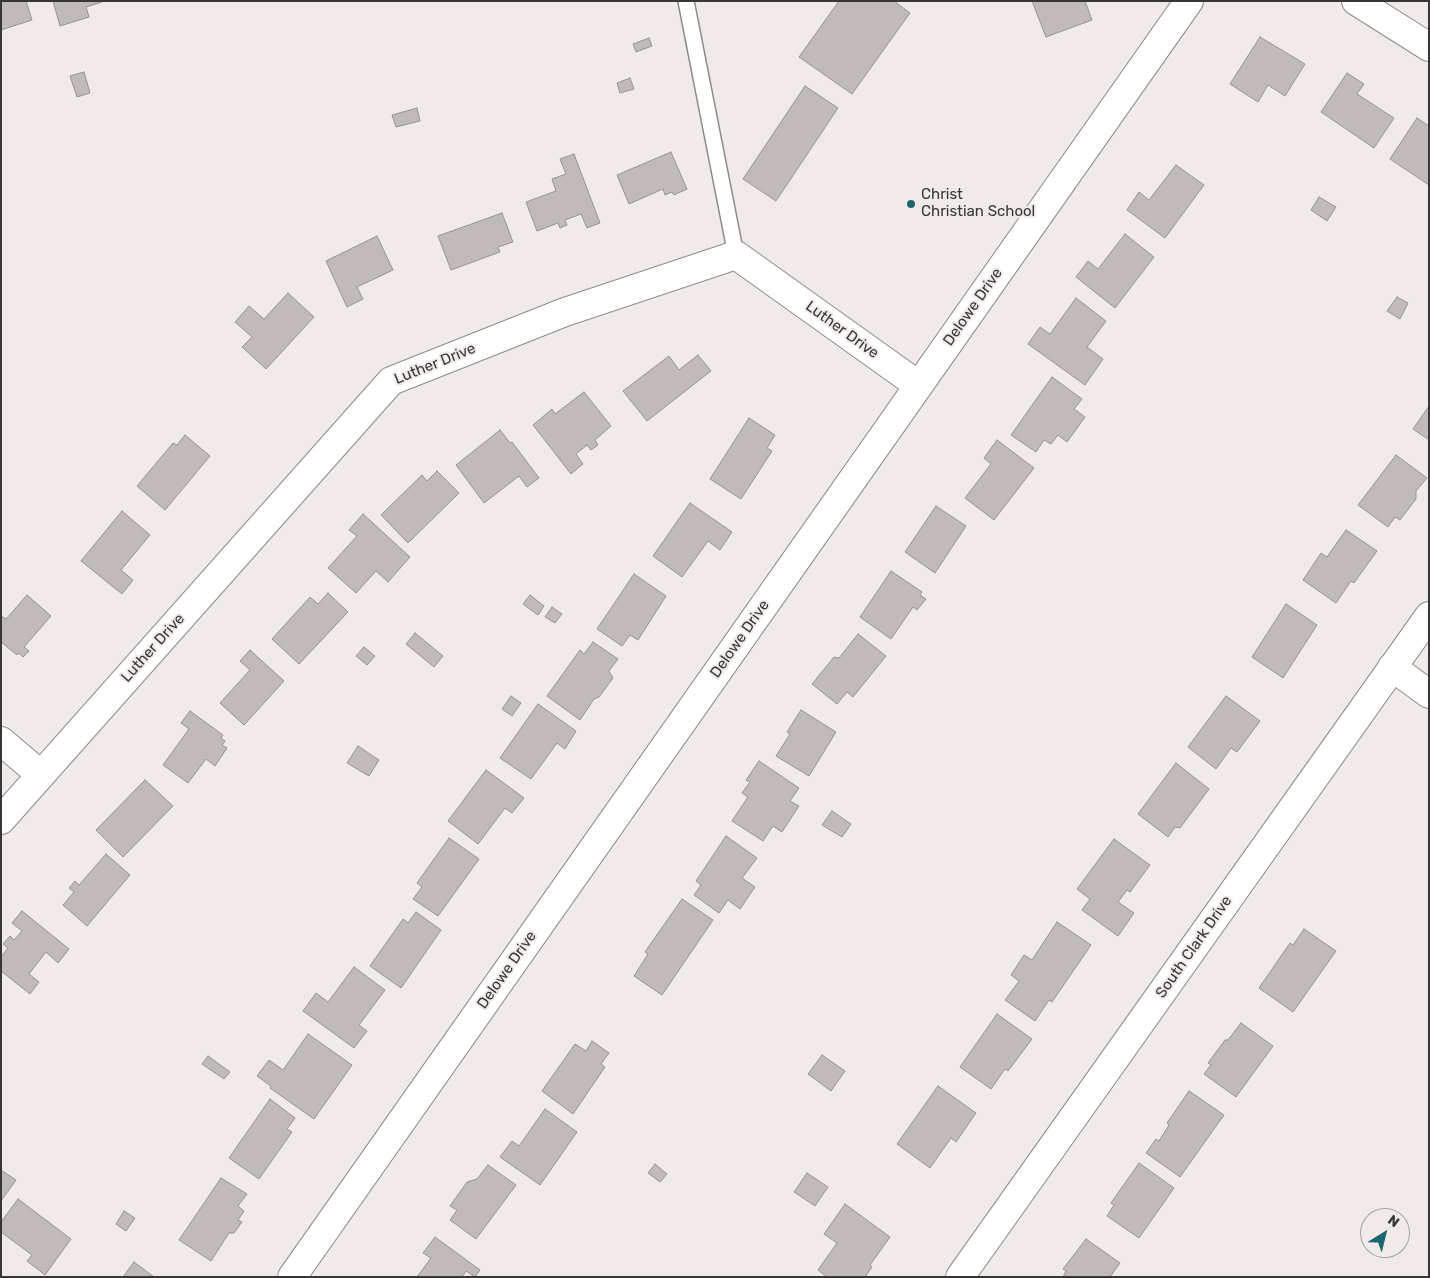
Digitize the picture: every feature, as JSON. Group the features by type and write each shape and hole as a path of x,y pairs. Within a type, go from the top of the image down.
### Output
{"street":[{"name":"Delowe Drive","path":"292,1277 1189,1"},
{"path":"1356,1 1429,47"},
{"name":"Luther Drive","path":"1,820 391,381 565,312 736,255 918,385"},
{"name":"South Clark Drive","path":"960,1277 1429,616"},
{"path":"1392,668 1429,694"},
{"path":"1,741 41,775"}],"lane":[{"path":"686,1 736,255"}],"building":[{"path":"1,1 26,1 32,20 1,30"},
{"path":"53,1 102,2 86,7 89,17 60,26"},
{"path":"839,1 894,1 910,13 852,94 799,57"},
{"path":"1032,1 1085,1 1092,20 1046,37"},
{"path":"1260,37 1305,64 1285,96 1268,85 1258,102 1230,84"},
{"path":"649,38 652,46 636,52 633,44"},
{"path":"84,72 90,93 77,97 70,76"},
{"path":"1347,73 1364,84 1357,94 1394,118 1374,148 1321,112"},
{"path":"630,78 634,89 620,93 617,83"},
{"path":"805,86 838,108 776,201 743,179"},
{"path":"417,108 420,121 396,127 392,115"},
{"path":"1417,118 1429,126 1429,185 1390,159"},
{"path":"671,152 687,189 674,195 672,192 665,195 663,189 629,204 617,175"},
{"path":"574,154 600,223 587,228 581,214 565,220 567,225 560,228 558,223 537,231 526,202 556,191 552,179 566,174 560,159"},
{"path":"1176,165 1204,185 1165,238 1127,210 1139,192 1149,200"},
{"path":"1319,197 1336,207 1327,221 1311,210"},
{"path":"502,213 513,242 498,247 500,252 451,270 438,236"},
{"path":"1125,234 1154,257 1115,308 1076,277 1088,261 1098,269"},
{"path":"377,236 393,270 357,287 363,299 347,307 326,261"},
{"path":"288,293 314,317 266,369 242,347 252,337 235,322 249,306 264,319"},
{"path":"1397,297 1408,303 1400,319 1387,311"},
{"path":"1076,298 1106,321 1087,347 1103,359 1085,385 1028,344 1040,327 1050,334"},
{"path":"698,355 711,371 647,421 623,391 669,356 679,370"},
{"path":"1052,377 1082,399 1074,409 1085,417 1067,442 1058,435 1051,444 1044,440 1036,452 1011,435"},
{"path":"584,392 611,426 595,440 598,445 591,450 587,445 576,454 583,464 571,474 533,425 552,409 555,414"},
{"path":"1429,406 1429,440 1413,429"},
{"path":"749,418 775,435 767,448 772,451 741,499 710,479"},
{"path":"500,430 510,443 512,442 539,478 527,487 519,476 484,503 456,465"},
{"path":"185,435 210,456 165,510 137,486 173,443 177,445"},
{"path":"997,440 1034,468 994,520 965,498 991,464 984,458"},
{"path":"1396,455 1427,478 1416,491 1416,499 1400,520 1395,517 1388,527 1358,505"},
{"path":"437,471 459,493 408,543 381,515 422,475 427,481"},
{"path":"690,503 732,532 720,550 708,541 682,577 653,556"},
{"path":"936,506 966,526 935,573 905,552"},
{"path":"122,511 150,535 121,570 133,580 122,594 81,561"},
{"path":"363,514 410,557 388,582 376,571 356,593 328,568 357,536 349,530"},
{"path":"1346,530 1377,551 1354,583 1351,581 1336,603 1303,580 1321,553 1327,557"},
{"path":"891,571 922,592 920,595 926,599 917,610 913,607 891,639 860,617"},
{"path":"634,574 666,596 638,640 630,635 622,646 597,629"},
{"path":"328,593 348,612 299,664 272,639 310,597 318,604"},
{"path":"27,595 51,616 24,647 29,651 23,657 19,653 17,655 1,642 1,616 6,619"},
{"path":"530,595 544,606 538,615 523,604"},
{"path":"1286,604 1317,625 1283,678 1252,657"},
{"path":"552,607 562,614 555,623 545,617"},
{"path":"415,633 443,656 434,667 406,644"},
{"path":"858,634 886,656 853,697 847,692 837,704 812,684 834,657 839,658"},
{"path":"593,642 618,659 609,671 613,678 599,697 594,699 580,720 547,696 580,650 584,654"},
{"path":"364,647 375,656 367,665 356,656"},
{"path":"250,650 284,681 244,725 220,703 250,670 240,661"},
{"path":"511,696 521,703 512,716 502,709"},
{"path":"1226,696 1260,721 1237,752 1231,748 1216,769 1188,747"},
{"path":"538,704 576,731 565,749 557,743 531,779 500,758"},
{"path":"801,710 836,732 809,776 776,756 790,734 787,732"},
{"path":"190,711 223,735 221,738 225,741 222,745 227,748 215,766 206,759 188,783 163,765 189,729 181,723"},
{"path":"358,746 379,760 369,776 347,763"},
{"path":"759,761 799,788 790,801 799,806 782,832 773,826 763,841 732,821 748,797 742,793 750,782 746,780"},
{"path":"1176,763 1209,789 1180,828 1175,827 1168,837 1138,814"},
{"path":"486,770 524,798 512,813 505,808 478,844 448,821"},
{"path":"145,780 173,806 123,857 96,830"},
{"path":"832,811 851,824 842,837 822,825"},
{"path":"726,836 757,858 742,878 755,887 740,909 728,900 719,913 694,895 701,885 696,881"},
{"path":"449,838 479,859 438,916 413,899 422,887 417,883"},
{"path":"1114,839 1150,865 1130,892 1127,890 1118,902 1134,913 1118,936 1082,910 1090,899 1077,889"},
{"path":"106,854 130,875 87,926 63,905 74,892 69,888 75,881 79,885"},
{"path":"682,899 713,920 662,995 634,976 648,954 645,952"},
{"path":"22,911 69,949 58,963 46,952 29,974 39,982 30,994 1,971 1,957 8,948 3,944 10,936 14,940 22,931 12,923"},
{"path":"416,912 441,930 401,988 370,966 403,919 408,923"},
{"path":"1057,922 1091,945 1052,1002 1049,1000 1035,1021 1005,1000 1019,981 1011,975 1024,955 1032,960"},
{"path":"1304,929 1336,951 1293,1012 1259,988 1290,943 1293,945"},
{"path":"354,967 385,990 359,1025 367,1031 354,1048 303,1011 316,993 328,1002"},
{"path":"997,1014 1032,1039 1008,1071 1005,1069 991,1089 960,1067"},
{"path":"1241,1023 1273,1046 1236,1097 1204,1074 1211,1065 1208,1063 1225,1040 1228,1040"},
{"path":"308,1034 352,1065 314,1119 270,1088 271,1086 257,1076 269,1060 283,1070"},
{"path":"592,1041 609,1053 601,1064 605,1067 573,1114 542,1091 575,1044 586,1051"},
{"path":"822,1055 845,1071 831,1091 808,1074"},
{"path":"208,1056 230,1072 224,1079 202,1064"},
{"path":"938,1086 976,1113 956,1142 951,1138 930,1168 897,1144"},
{"path":"1189,1091 1224,1115 1180,1177 1146,1153 1156,1139 1159,1141 1169,1125 1167,1123"},
{"path":"270,1099 295,1118 287,1129 292,1132 259,1179 229,1158"},
{"path":"545,1109 577,1132 540,1185 500,1157 512,1141 519,1146"},
{"path":"1139,1163 1174,1188 1139,1238 1107,1216 1114,1205 1111,1203"},
{"path":"655,1164 667,1174 660,1182 648,1173"},
{"path":"488,1165 516,1185 476,1239 450,1220 457,1210 450,1206 467,1182 477,1179"},
{"path":"1,1170 16,1180 1,1201"},
{"path":"807,1173 828,1187 815,1206 794,1192"},
{"path":"221,1178 247,1194 238,1206 244,1211 238,1220 242,1222 234,1233 229,1233 211,1261 179,1240"},
{"path":"18,1199 71,1239 45,1275 27,1261 32,1255 1,1232 1,1222"},
{"path":"845,1204 890,1237 870,1265 872,1267 865,1277 827,1277 818,1270 837,1243 824,1234"},
{"path":"124,1211 135,1218 126,1231 116,1224"},
{"path":"435,1237 480,1270 475,1277 466,1271 462,1277 417,1277 431,1258 423,1253"},
{"path":"1086,1239 1120,1263 1110,1277 1063,1277 1066,1271 1063,1269"},
{"path":"134,1262 154,1277 123,1277"}],"place":[{"name":"Christ Christian School","path":"911,204"}]}
